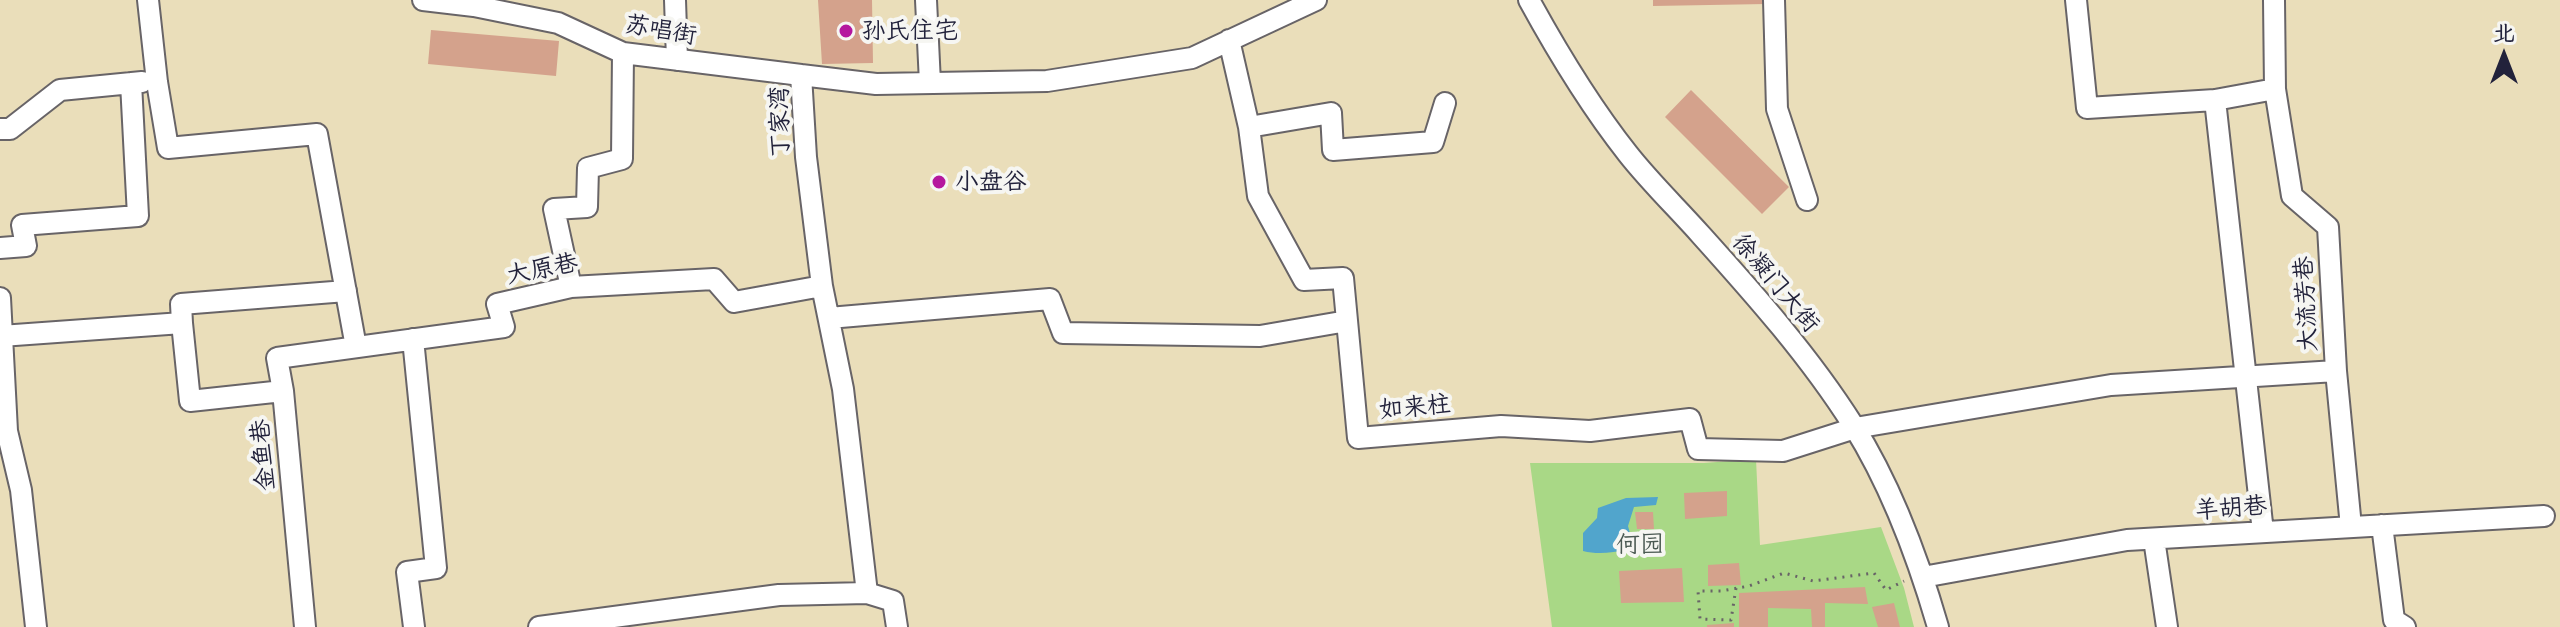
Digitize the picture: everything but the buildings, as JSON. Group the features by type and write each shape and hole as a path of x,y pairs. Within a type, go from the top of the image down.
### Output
{"street":[{"path":"148,0 168,148 317,134 356,347"},
{"name":"苏唱街","path":"423,0 546,10 558,23 623,53 801,75"},
{"path":"675,0 677,60"},
{"path":"926,0 930,83"},
{"name":"丁家湾","path":"867,593 843,389 822,286 806,157 801,75 876,84 1047,81 1192,58 1316,0"},
{"name":"徐凝门大街","path":"1529,0 1557,52 1628,154 1760,300 1855,428 1893,501 1923,577 1938,627"},
{"path":"1774,0 1777,109 1807,200"},
{"path":"2076,0 2087,108 2215,100 2275,89"},
{"name":"大流芳巷","path":"2274,0 2275,89 2292,196 2328,227 2336,371 2351,527"},
{"name":"如来柱","path":"1229,40 1249,127 1258,196 1304,280 1343,278 1358,438 1501,426 1590,431 1690,419 1698,449 1783,451 1855,428"},
{"path":"571,287 554,209 587,207 588,168 622,159 623,53"},
{"path":"0,129 10,129 60,90 157,82"},
{"path":"0,248 26,246 22,225 138,216 131,83"},
{"path":"2215,100 2263,532"},
{"path":"1249,127 1331,113 1333,150 1433,142 1445,103"},
{"name":"大原巷","path":"283,391 277,358 504,327 497,304 571,287 714,279 734,302 822,286"},
{"path":"1,336 182,323 181,304 346,291"},
{"path":"0,298 4,431 21,490 36,627"},
{"path":"829,318 1050,299 1063,333 1260,336 1347,321"},
{"name":"金鱼巷","path":"182,323 190,401 283,391 305,627"},
{"path":"413,339 436,568 407,572 414,627"},
{"path":"1855,428 2111,385 2336,371"},
{"name":"羊胡巷","path":"1923,577 2127,540 2544,516"},
{"path":"2382,525 2394,620 2405,627"},
{"path":"2154,539 2167,627"},
{"path":"539,627 779,595 867,593 893,601 897,627"}],"path":[{"path":"1736,588 1731,620 1700,619 1698,591 1749,586 1784,573 1813,581 1874,573 1886,590 1901,582"}],"green space":[{"name":"何园","path":"1756,459 1760,545 1881,527 1904,588 1914,627 1552,627 1530,463 1704,463"}],"water":[{"path":"1658,497 1656,505 1634,507 1628,526 1631,537 1657,533 1654,545 1610,553 1583,551 1583,533 1597,518 1598,508 1626,498"}],"place":[{"name":"孙氏住宅","path":"846,31"},
{"name":"小盘谷","path":"939,182"}]}
